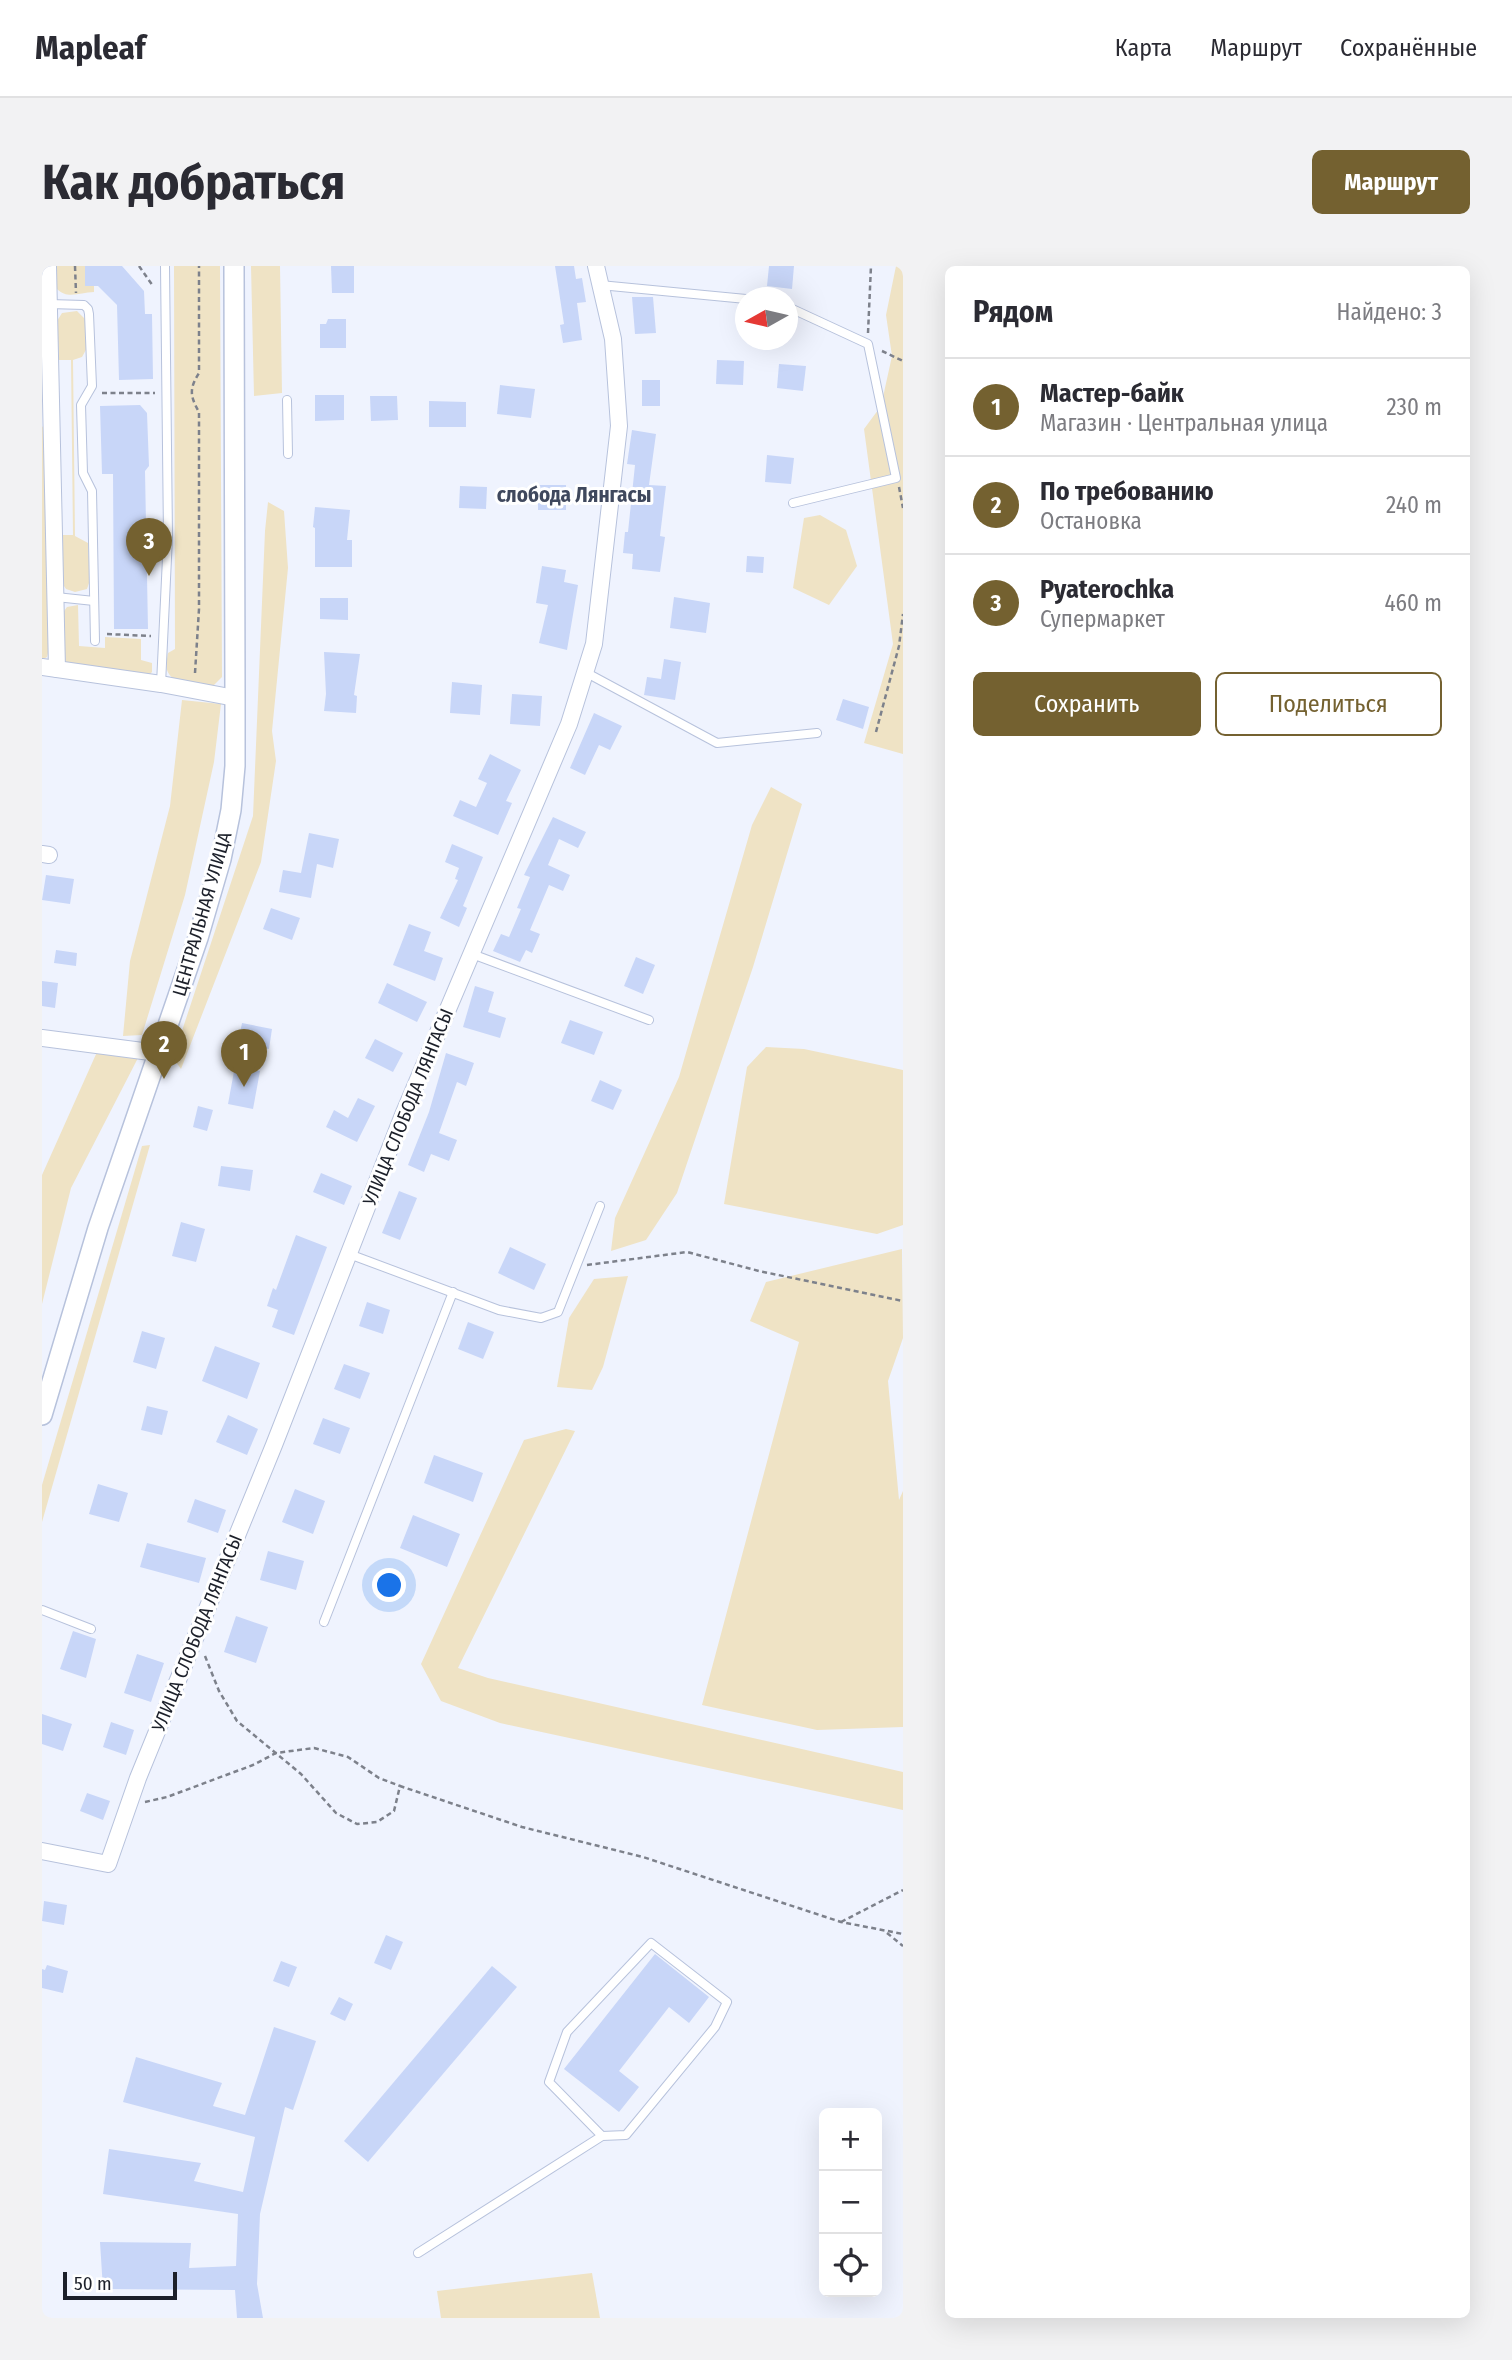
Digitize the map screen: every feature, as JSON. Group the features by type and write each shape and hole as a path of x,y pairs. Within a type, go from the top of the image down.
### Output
{"street":[{"path":"48,266 47,422 55,597 50,668 236,698"},
{"name":"ЦЕНТРАЛЬНАЯ УЛИЦА","path":"42,1415 94,1241 198,938 221,859 231,810 236,698 234,266"},
{"name":"УЛИЦА СЛОБОДА ЛЯНГАСЫ","path":"42,1851 108,1864 128,1805 274,1445 403,1115 569,724 594,644 619,426 613,339 596,266"},
{"path":"42,1038 159,1053"}],"lane":[{"path":"161,684 168,537 165,266"},
{"path":"600,285 735,298"},
{"path":"49,304 83,305 89,314 92,386 81,405 83,473 92,491 95,641"},
{"path":"793,503 897,478 867,344 798,312"},
{"path":"287,400 288,454"},
{"path":"55,597 94,601"},
{"path":"585,672 717,743 817,733"},
{"path":"472,954 649,1020"},
{"path":"349,1254 499,1310 541,1318 558,1312 600,1206"},
{"path":"324,1622 453,1292"},
{"path":"42,1610 91,1629"},
{"path":"418,2253 602,2136 626,2135 715,2027 727,2002 651,1943 567,2032 549,2082 602,2136"}],"path":[{"path":"75,266 76,295"},
{"path":"146,266 146,273"},
{"path":"194,691 199,609 199,412 191,398 191,387 199,373 199,266"},
{"path":"871,266 867,344 903,361"},
{"path":"97,400 102,393 155,393"},
{"path":"897,478 903,508"},
{"path":"876,732 899,646 903,614"},
{"path":"107,635 153,635"},
{"path":"576,1266 687,1252 903,1301"},
{"path":"199,1629 205,1659 219,1691 237,1721 301,1774 336,1812 357,1824 377,1822 394,1811 400,1786"},
{"path":"128,1805 167,1797 253,1765 276,1753 314,1748 348,1757 379,1778 400,1786 522,1827 643,1857 841,1922 903,1934"},
{"path":"841,1922 903,1890"},
{"path":"885,1930 903,1946"}],"shaded area":[{"path":"57,266 85,266 85,285 94,286 94,292 70,295 61,292 57,289"},
{"path":"174,266 220,266 222,677 214,685 181,682 167,670 168,653 175,649"},
{"path":"251,266 280,266 282,393 254,396"},
{"path":"896,266 903,266 903,754 864,743 893,644 864,429 881,406 892,356 886,315"},
{"path":"77,311 86,320 87,348 82,357 73,360 75,536 88,543 90,580 87,589 75,592 66,589 62,583 61,535 73,535 71,360 59,360 57,321 62,313"},
{"path":"42,426 49,649 47,657 42,660"},
{"path":"268,502 284,511 288,568 272,731 276,761 261,862 181,1069 173,1058 253,816"},
{"path":"820,515 846,530 857,566 829,605 793,588 804,518"},
{"path":"78,605 79,646 105,648 105,637 141,639 141,660 152,663 152,672 149,675 67,663 64,660 62,614 67,607"},
{"path":"182,700 221,704 214,762 185,895 142,1035 123,1036 130,961 170,806"},
{"path":"771,787 802,804 753,967 677,1193 646,1240 611,1251 615,1218 679,1077 752,825"},
{"path":"766,1047 804,1049 903,1070 903,1225 877,1234 724,1204 747,1067"},
{"path":"97,1052 139,1056 71,1188 42,1304 42,1175"},
{"path":"150,1145 42,1522 42,1485 142,1146"},
{"path":"902,1249 903,1338 888,1381 899,1500 903,1491 903,1727 817,1730 702,1705 799,1342 750,1321 766,1282"},
{"path":"628,1276 603,1367 592,1390 557,1387 569,1318 594,1279"},
{"path":"566,1429 575,1431 458,1668 488,1678 903,1772 903,1810 500,1723 441,1701 421,1664 524,1440"},
{"path":"592,2273 600,2318 441,2318 437,2291"}],"building":[{"path":"85,266 122,266 144,291 145,314 152,314 153,379 119,380 117,305 98,286 85,286"},
{"path":"331,266 354,266 354,293 332,293"},
{"path":"555,266 574,266 576,279 582,278 586,302 577,303 582,340 563,343 560,325 564,324"},
{"path":"769,266 794,266 792,287 767,286"},
{"path":"632,297 653,297 656,333 635,334"},
{"path":"328,319 346,319 346,348 320,348 320,324 326,324"},
{"path":"717,360 744,361 743,385 716,384"},
{"path":"779,364 806,366 803,391 777,388"},
{"path":"642,380 660,380 660,406 642,406"},
{"path":"500,385 535,389 531,418 497,414"},
{"path":"315,395 344,395 344,420 315,421"},
{"path":"370,396 397,396 398,420 371,421"},
{"path":"429,401 466,402 466,427 429,427"},
{"path":"140,405 147,413 149,466 145,471 148,629 114,629 113,474 102,474 100,406"},
{"path":"632,430 656,434 649,485 666,486 660,536 665,537 660,572 632,569 633,554 623,553 625,532 628,532 635,465 627,464"},
{"path":"767,455 794,458 791,484 765,482"},
{"path":"538,485 566,485 566,510 538,510"},
{"path":"460,486 487,487 486,509 459,508"},
{"path":"315,507 350,510 347,540 352,540 352,567 315,567"},
{"path":"747,556 764,557 763,573 746,572"},
{"path":"542,566 566,570 564,582 578,585 567,650 539,643 548,605 536,603"},
{"path":"674,597 710,603 706,633 670,628"},
{"path":"320,598 348,598 348,620 320,619"},
{"path":"324,652 360,654 354,695 357,696 356,713 324,711"},
{"path":"664,659 681,662 675,700 644,695 647,677 661,679"},
{"path":"452,682 482,685 480,715 450,713"},
{"path":"512,694 542,696 540,726 510,724"},
{"path":"843,699 869,707 863,729 836,720"},
{"path":"594,713 622,726 610,750 599,745 585,775 570,768"},
{"path":"490,754 521,770 506,801 512,803 498,835 453,816 460,800 476,807 487,783 478,779"},
{"path":"553,817 586,832 578,848 559,839 548,865 570,875 563,891 549,885 530,930 540,934 532,953 526,950 520,962 493,951 501,934 509,937 530,877 524,875"},
{"path":"309,833 339,839 333,868 317,864 311,898 279,892 283,870 301,873"},
{"path":"452,844 483,857 463,906 467,908 459,927 440,918 458,880 455,879 459,868 445,862"},
{"path":"46,875 74,879 70,904 42,900"},
{"path":"271,908 300,918 292,940 263,929"},
{"path":"409,924 431,932 424,951 443,958 435,981 393,965"},
{"path":"56,950 77,953 76,966 54,963"},
{"path":"636,957 655,965 643,994 624,986"},
{"path":"42,981 58,983 55,1008 42,1006"},
{"path":"387,983 427,1002 417,1022 378,1003"},
{"path":"475,986 494,992 488,1012 506,1018 500,1038 463,1027"},
{"path":"570,1020 603,1032 594,1055 561,1043"},
{"path":"242,1023 272,1029 269,1049 238,1043"},
{"path":"375,1039 403,1053 393,1072 365,1058"},
{"path":"446,1053 474,1063 466,1086 457,1082 439,1133 457,1140 449,1161 431,1154 424,1172 408,1165 429,1112"},
{"path":"235,1066 260,1071 253,1109 228,1104"},
{"path":"600,1080 622,1090 613,1110 591,1101"},
{"path":"358,1098 375,1106 357,1142 326,1127 334,1110 348,1118"},
{"path":"198,1106 213,1110 207,1131 193,1127"},
{"path":"221,1166 253,1170 250,1191 218,1186"},
{"path":"321,1173 352,1186 344,1205 313,1192"},
{"path":"399,1191 417,1198 400,1240 382,1233"},
{"path":"181,1222 205,1229 196,1262 172,1256"},
{"path":"296,1235 327,1247 294,1335 272,1327 278,1310 267,1306 273,1288 276,1290"},
{"path":"510,1247 546,1264 534,1290 498,1273"},
{"path":"367,1302 390,1310 383,1334 359,1326"},
{"path":"468,1322 494,1332 483,1359 458,1349"},
{"path":"142,1331 165,1338 156,1369 133,1362"},
{"path":"215,1346 260,1363 247,1399 202,1381"},
{"path":"344,1364 370,1373 360,1399 334,1389"},
{"path":"147,1406 168,1411 162,1435 141,1430"},
{"path":"228,1415 258,1429 247,1455 216,1442"},
{"path":"323,1418 350,1428 340,1454 313,1444"},
{"path":"434,1455 483,1473 473,1502 424,1483"},
{"path":"98,1484 128,1493 119,1522 89,1514"},
{"path":"295,1489 325,1501 313,1534 282,1522"},
{"path":"195,1499 226,1510 218,1533 187,1522"},
{"path":"413,1515 460,1534 447,1567 400,1548"},
{"path":"147,1543 206,1558 199,1583 140,1567"},
{"path":"268,1551 304,1561 296,1590 260,1580"},
{"path":"236,1616 268,1627 256,1663 224,1652"},
{"path":"73,1631 96,1639 86,1678 60,1669"},
{"path":"137,1654 164,1663 151,1702 124,1693"},
{"path":"42,1714 72,1724 63,1751 42,1744"},
{"path":"111,1722 134,1730 126,1755 103,1747"},
{"path":"87,1793 110,1801 103,1820 80,1811"},
{"path":"44,1901 67,1905 64,1925 42,1921"},
{"path":"386,1935 403,1942 391,1970 374,1963"},
{"path":"655,1954 709,1997 689,2023 669,2007 619,2071 639,2087 619,2112 564,2069"},
{"path":"281,1961 297,1967 289,1987 273,1981"},
{"path":"47,1965 68,1971 63,1993 42,1988 42,1969 45,1970"},
{"path":"492,1966 517,1987 368,2162 344,2141"},
{"path":"339,1997 353,2004 345,2021 330,2014"},
{"path":"274,2027 316,2041 293,2110 285,2107 260,2214 257,2284 263,2318 237,2318 235,2290 103,2289 100,2242 191,2243 189,2268 236,2266 238,2214 103,2194 109,2149 201,2163 194,2181 243,2192 255,2137 123,2102 136,2057 222,2083 213,2106 245,2115"}],"place":[{"name":"Pyaterochka","path":"149,576"},
{"name":"По требованию","path":"164,1079"},
{"name":"Мастер-байк","path":"244,1087"}],"district":[{"name":"слобода Лянгасы","path":"574,495"}]}
